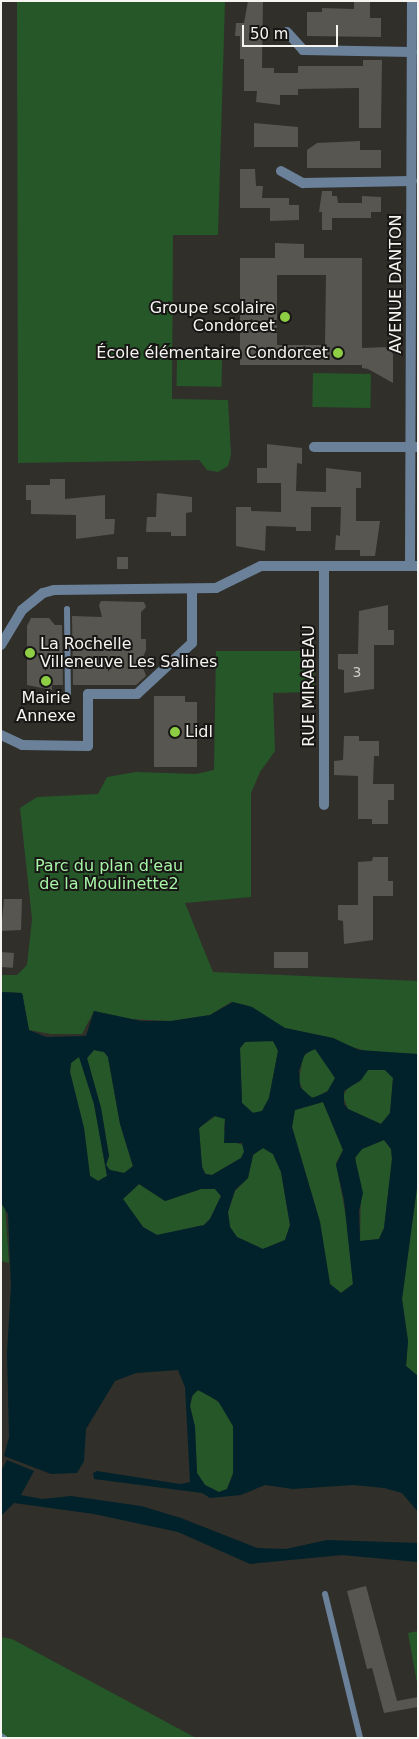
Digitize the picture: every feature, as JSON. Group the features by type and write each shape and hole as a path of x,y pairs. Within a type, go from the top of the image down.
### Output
{"street":[{"name":"AVENUE DANTON","path":"412,1 415,150 412,181 415,239 414,566"},
{"path":"287,32 303,50 412,52"},
{"path":"281,171 302,183 412,181"},
{"path":"314,447 414,447"},
{"path":"1,645 22,610 43,592 216,588 261,566 414,566"},
{"name":"RUE MIRABEAU","path":"324,567 324,805"},
{"path":"1,735 22,745 88,746 88,694 137,694 192,643 192,589"}],"lane":[{"path":"67,609 68,700"},
{"path":"325,1594 360,1738"}],"green space":[{"path":"17,1 225,1 218,235 173,235 172,399 228,400 231,455 228,466 218,472 207,470 199,460 18,463"},
{"path":"177,359 222,360 222,387 177,386"},
{"path":"313,373 371,374 370,408 312,407"},
{"name":"Parc du plan d'eau de la Moulinette2","path":"216,651 314,651 315,692 273,693 275,751 260,772 251,793 251,897 185,903 213,972 418,981 418,1054 373,1053 349,1046 333,1038 285,1028 246,1005 231,1002 210,1015 171,1021 131,1019 94,1011 82,1034 51,1034 29,1030 22,993 1,992 1,975 17,975 27,965 32,919 20,808 37,797 98,794 107,777 136,772 196,774 214,770"},
{"path":"269,1040 277,1043 278,1051 269,1098 262,1111 253,1113 242,1103 240,1048 245,1042"},
{"path":"312,1049 318,1050 335,1078 332,1088 315,1098 304,1094 299,1080 303,1057"},
{"path":"94,1050 104,1052 108,1057 120,1124 133,1167 124,1173 110,1170 106,1165 109,1156 101,1108 87,1058"},
{"path":"79,1056 94,1104 107,1176 98,1181 90,1176 84,1128 70,1072 71,1063"},
{"path":"368,1070 385,1070 393,1078 390,1113 381,1124 348,1109 343,1096 349,1086 359,1082"},
{"path":"323,1102 343,1150 336,1163 346,1217 353,1284 341,1293 330,1284 320,1222 292,1127 295,1110"},
{"path":"217,1115 225,1119 224,1130 233,1142 243,1145 244,1152 241,1158 212,1175 206,1174 202,1167 199,1128"},
{"path":"384,1140 391,1149 392,1159 384,1228 379,1239 360,1241 361,1185 355,1166 356,1155 362,1149"},
{"path":"263,1148 273,1154 281,1172 290,1225 285,1240 263,1249 237,1237 230,1227 228,1212 235,1191 248,1178 253,1155"},
{"path":"418,1180 418,1376 406,1366 408,1341 402,1299"},
{"path":"139,1184 165,1201 201,1189 215,1189 221,1196 210,1219 204,1225 157,1235 143,1227 123,1199"},
{"path":"1,1205 5,1206 9,1263 1,1261"},
{"path":"202,1390 222,1405 233,1426 234,1470 227,1489 219,1492 205,1485 197,1473 195,1427 190,1406 194,1391"},
{"path":"418,1631 418,1683 417,1683 408,1633"},
{"path":"1,1637 12,1639 196,1738 1,1738"}],"water":[{"path":"1,992 22,993 29,1030 46,1037 86,1036 94,1011 141,1021 171,1021 210,1015 233,1002 252,1007 285,1028 333,1038 359,1050 418,1054 418,1180 402,1299 408,1341 406,1366 418,1376 418,1512 402,1493 384,1488 353,1485 293,1489 265,1485 241,1495 210,1498 202,1493 94,1479 93,1473 97,1471 180,1484 190,1482 185,1387 178,1370 136,1373 115,1381 86,1429 84,1461 77,1473 51,1474 4,1456 9,1437 7,1353 11,1286 8,1214 1,1203","holes":["273,1041 278,1051 269,1098 262,1111 253,1113 242,1103 240,1048 245,1042","315,1049 335,1078 327,1092 312,1098 300,1087 299,1070 305,1054","94,1050 104,1052 108,1057 120,1124 133,1166 124,1173 110,1170 106,1165 109,1156 101,1108 87,1058","79,1057 94,1104 107,1176 98,1181 90,1176 84,1128 70,1072 71,1063","368,1070 385,1070 393,1078 390,1113 381,1124 348,1109 344,1104 344,1091 361,1080","323,1102 343,1150 336,1165 344,1200 353,1284 341,1293 330,1284 320,1222 292,1127 295,1110","214,1116 225,1119 224,1143 242,1143 244,1152 241,1158 212,1175 205,1174 202,1167 199,1128","384,1140 391,1149 392,1159 384,1228 379,1239 360,1241 359,1211 363,1193 355,1158 362,1149","263,1148 273,1154 281,1172 290,1225 285,1240 263,1249 237,1237 230,1227 228,1212 235,1190 248,1178 253,1155","139,1184 165,1201 201,1189 215,1189 221,1196 210,1219 204,1225 157,1235 143,1227 123,1199","198,1390 218,1401 233,1426 233,1474 227,1489 219,1492 205,1485 197,1473 195,1427 190,1406 192,1396"]},
{"path":"7,1460 34,1471 21,1495 42,1499 71,1496 141,1506 181,1518 257,1548 286,1549 327,1540 418,1543 418,1562 342,1555 250,1564 178,1532 94,1514 14,1503 1,1516 1,1471"}],"building":[{"path":"248,1 263,1 262,68 274,68 274,73 298,73 298,66 363,66 363,60 382,60 381,128 359,128 359,88 298,89 298,95 280,95 280,105 256,102 257,91 244,91 244,59 240,59 240,36 235,36 236,23 244,23"},
{"path":"354,1 370,1 370,18 381,18 381,37 307,36 307,12 322,12 322,8 354,9"},
{"path":"254,123 298,127 298,147 254,147"},
{"path":"360,141 360,150 381,150 381,168 307,168 307,150 317,143"},
{"path":"240,169 255,169 256,186 263,186 262,198 289,198 289,205 299,205 299,220 270,221 270,208 240,208"},
{"path":"322,191 332,191 332,196 337,196 338,203 362,203 362,196 381,197 381,212 371,212 371,218 332,218 332,230 322,230 322,212 319,212"},
{"path":"275,243 304,244 304,258 362,258 362,348 387,347 393,354 393,383 368,369 362,368 362,365 240,365 240,258 275,258","holes":["277,275 326,275 325,345 277,345"]},
{"path":"267,444 302,448 302,464 297,463 296,491 326,492 326,468 361,472 361,488 356,488 356,521 380,521 375,556 360,556 360,550 335,550 336,535 340,536 341,507 311,507 311,531 296,531 296,527 266,526 265,551 236,546 236,507 251,507 251,511 281,512 281,483 257,483 257,468 267,468"},
{"path":"50,479 65,479 65,499 105,495 105,519 115,519 114,534 76,539 76,515 31,514 31,500 26,500 26,485 50,485"},
{"path":"157,493 192,497 192,512 186,513 186,536 171,536 171,532 146,532 147,517 156,517"},
{"path":"117,557 128,557 128,569 117,569"},
{"path":"101,601 144,602 146,607 141,612 141,639 146,639 146,650 141,662 146,676 136,685 73,685 72,616 102,617 99,605"},
{"path":"388,605 388,630 394,630 394,645 374,645 374,689 344,693 344,670 338,669 338,654 358,654 359,611"},
{"path":"31,618 49,618 55,625 62,625 63,685 52,685 52,690 27,685 27,626"},
{"name":"Lidl","path":"154,696 185,696 185,702 197,702 197,767 154,767"},
{"path":"344,736 359,736 359,741 379,741 379,756 374,756 373,784 394,784 394,800 388,800 388,824 372,824 372,819 358,819 358,776 334,775 334,761 343,760"},
{"path":"373,857 388,857 388,881 393,881 393,896 373,896 373,940 344,944 343,921 338,920 338,905 358,905 358,862 372,861"},
{"path":"4,899 22,899 21,930 1,931"},
{"path":"1,952 14,953 13,968 1,967"},
{"path":"274,952 308,952 308,968 274,968"},
{"path":"366,1586 397,1701 418,1697 418,1707 384,1713 372,1668 367,1669 347,1591"}],"place":[{"name":"Groupe scolaire Condorcet","path":"285,317"},
{"name":"École élémentaire Condorcet","path":"338,353"},
{"name":"La Rochelle Villeneuve Les Salines","path":"30,653"},
{"name":"Mairie Annexe","path":"46,681"},
{"name":"Lidl","path":"175,732"}]}
